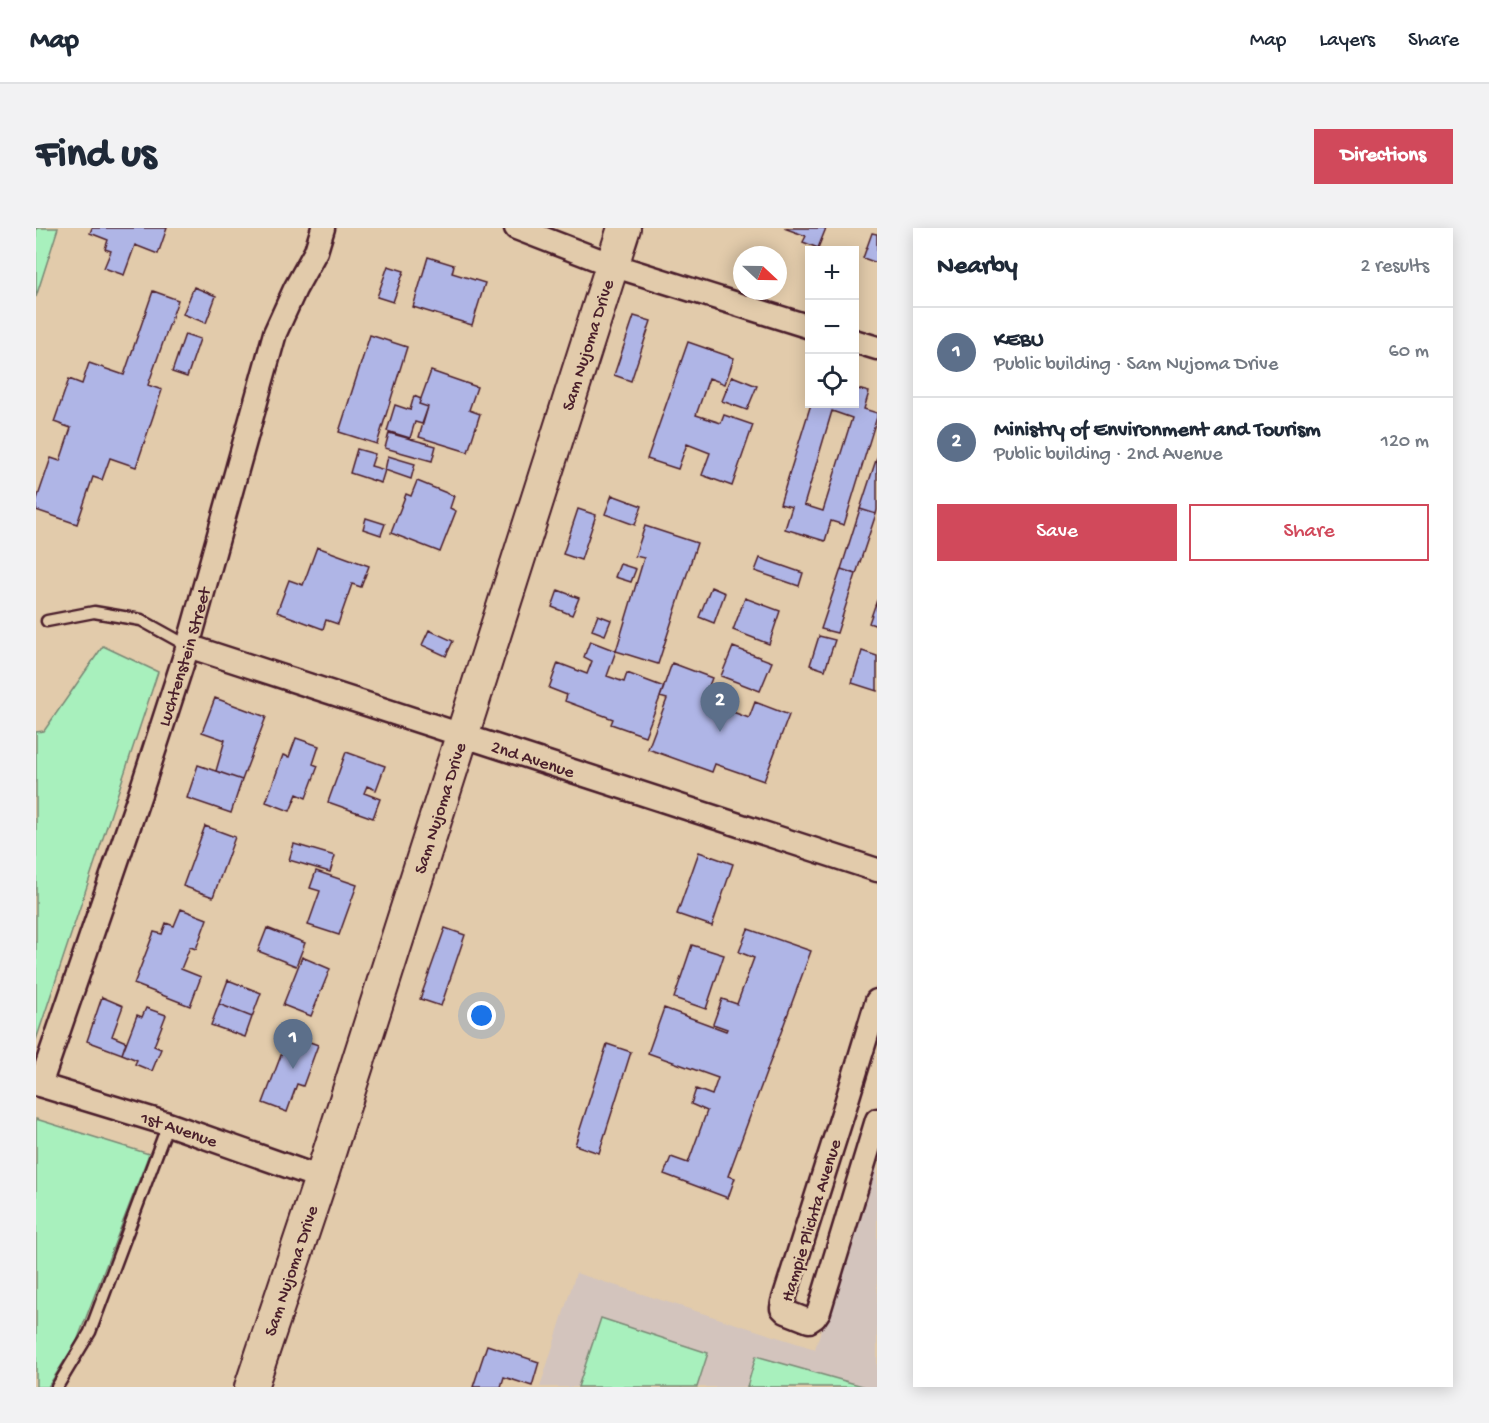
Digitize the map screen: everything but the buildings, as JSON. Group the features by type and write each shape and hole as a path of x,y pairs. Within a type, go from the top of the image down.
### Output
{"main road":[{"name":"Sam Nujoma Drive","path":"251,1387 321,1178 624,228"}],"street":[{"name":"Luchtenstein Street","path":"38,1085 141,791 188,646 275,333 316,251 323,228"},
{"path":"516,228 612,265 805,325"},
{"path":"859,342 877,348"},
{"name":"2nd Avenue","path":"188,646 877,870"},
{"name":"Hampie Plichta Avenue","path":"877,1001 783,1302 782,1308 786,1312 809,1321 819,1311 877,1120"},
{"name":"1st Avenue","path":"38,1085 168,1124 321,1178"}],"lane":[{"path":"47,621 94,612 141,620 188,646"},
{"path":"57,1387 90,1332 168,1124"}],"shaded area":[{"path":"877,1152 877,1387 540,1387 576,1273 815,1349"}],"green space":[{"path":"36,228 58,228 36,297"},
{"path":"103,646 158,672 36,1040 36,732 44,731"},
{"path":"36,1119 149,1154 77,1341 48,1387 36,1387"},
{"path":"601,1318 708,1353 697,1387 578,1387"},
{"path":"756,1356 866,1387 747,1387"}],"place":[{"name":"Ministry of Environment and Tourism","path":"720,732"},
{"name":"KEBU","path":"293,1069"}]}
